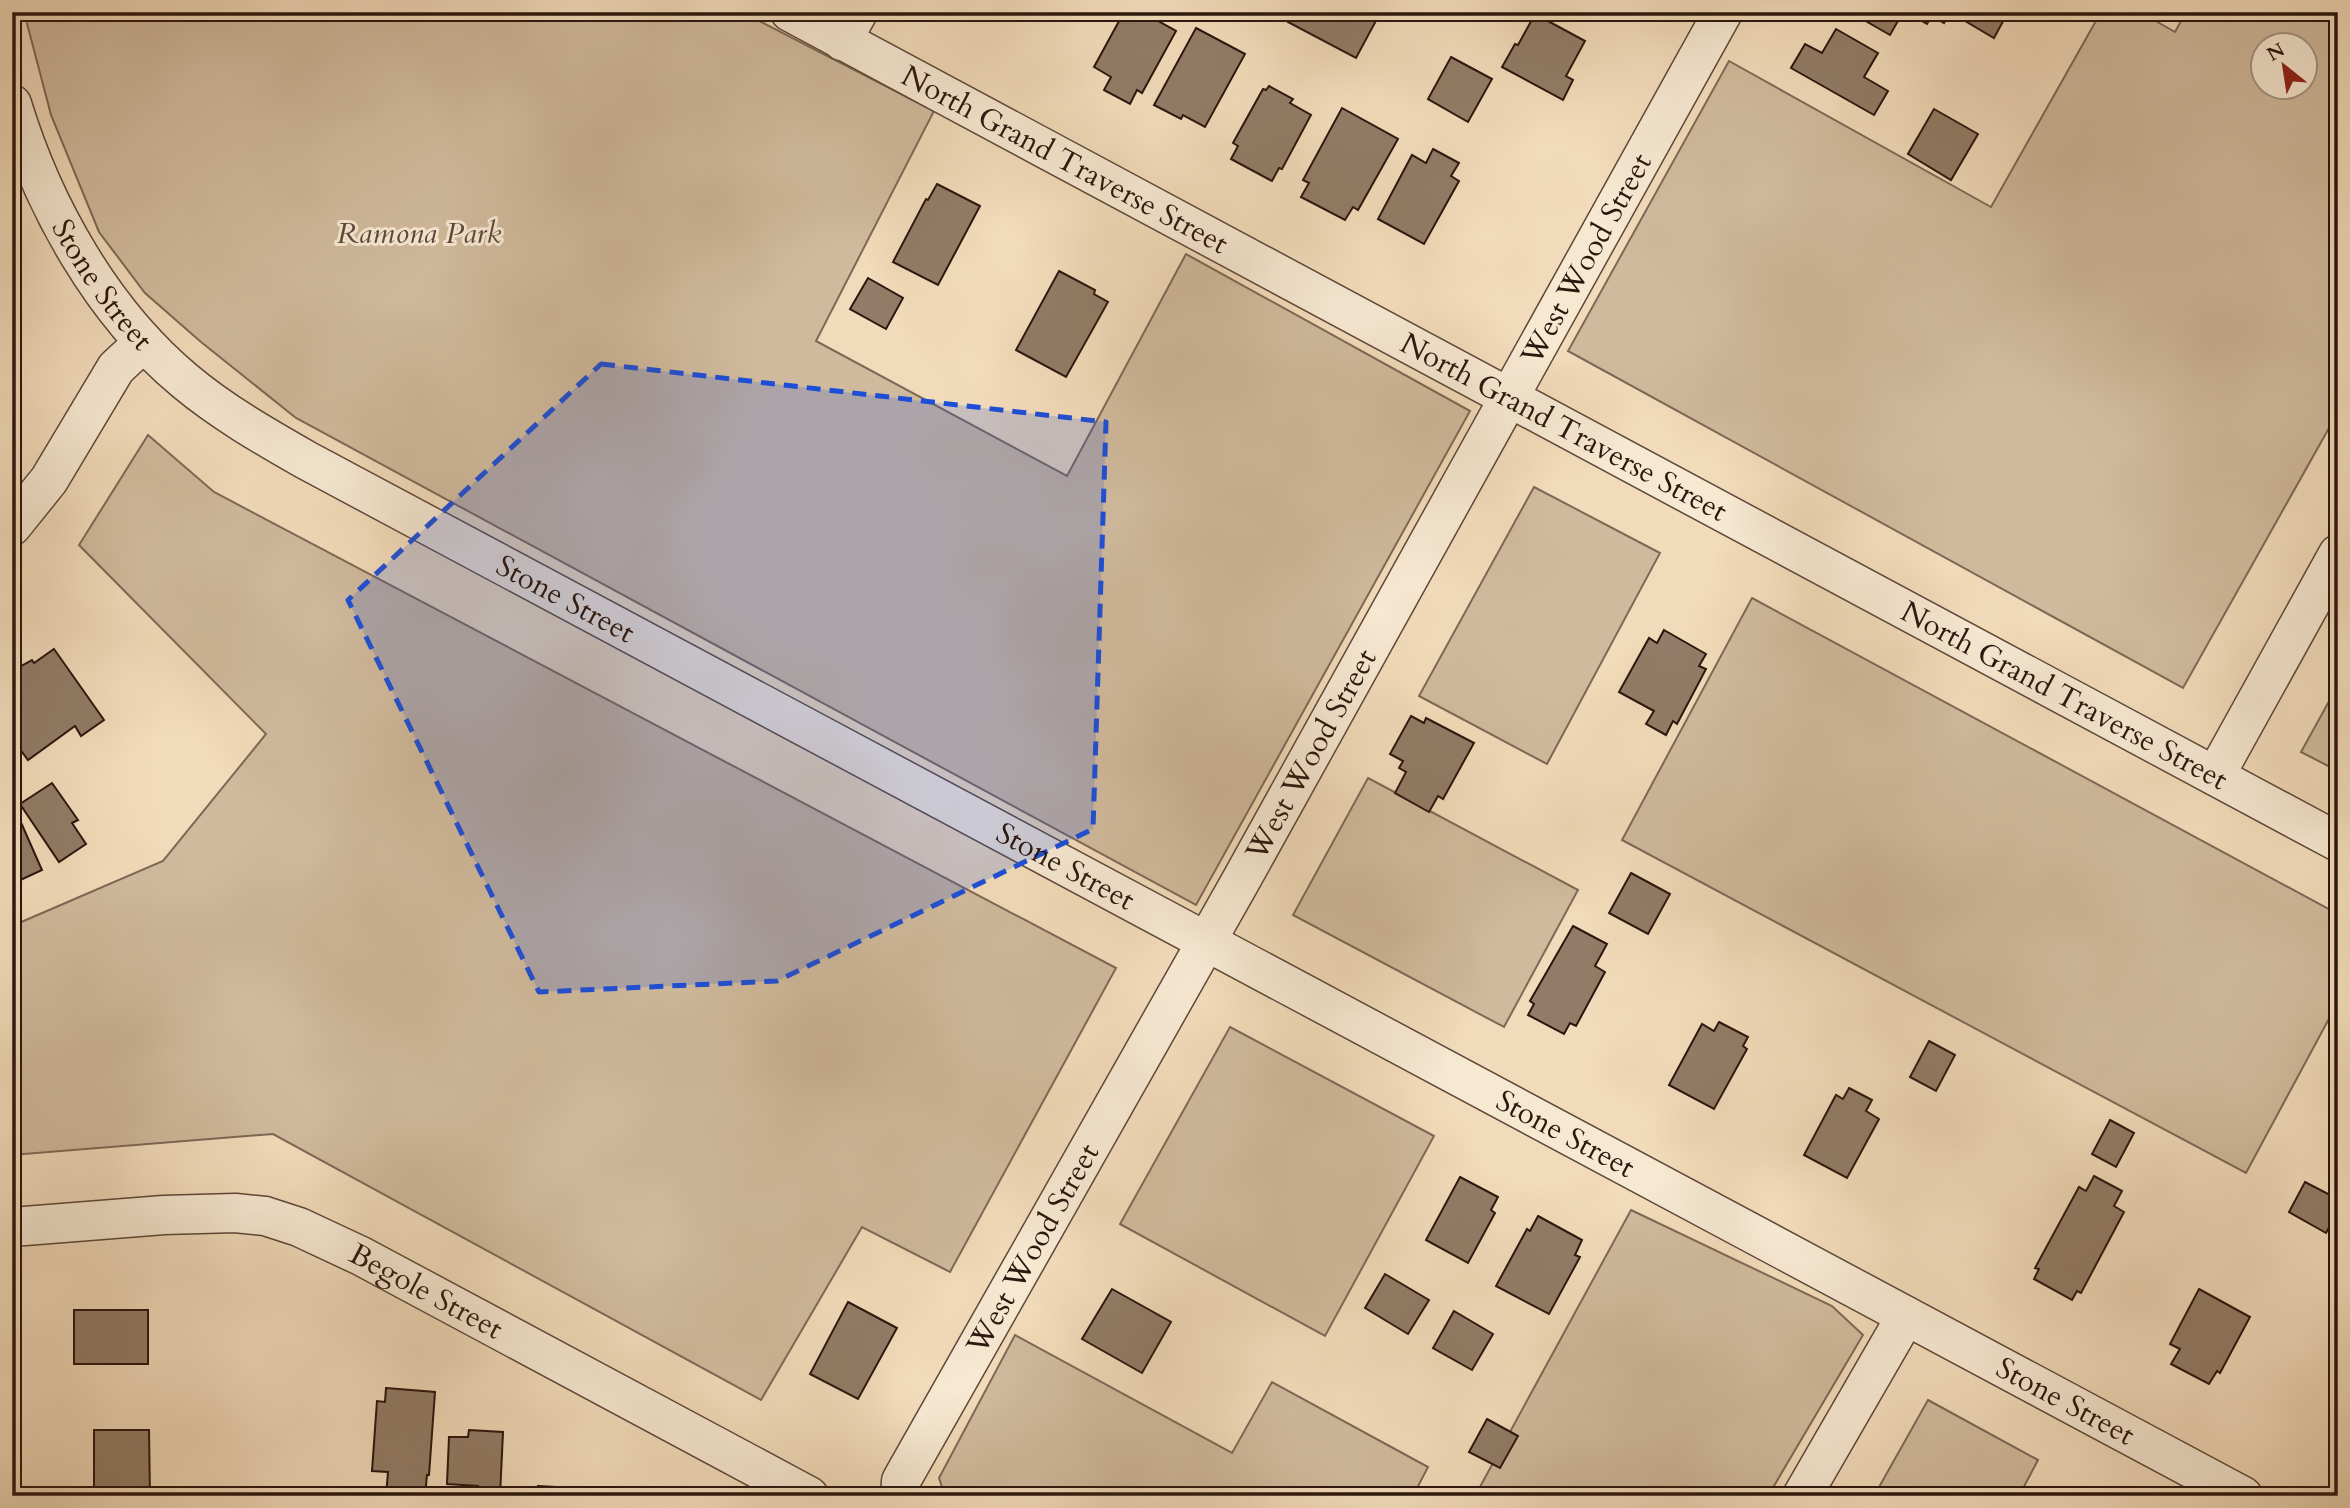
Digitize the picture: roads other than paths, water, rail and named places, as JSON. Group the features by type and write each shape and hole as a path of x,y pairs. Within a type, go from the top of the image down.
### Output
{"street":[{"name":"North Grand Traverse Street","path":"790,12 850,27 1509,399 2338,842"},
{"name":"West Wood Street","path":"900,1496 901,1481 1207,942 1723,12"},
{"name":"Stone Street","path":"12,104 26,147 68,233 113,305 144,342 209,400 306,460 2243,1496"},
{"path":"12,526 49,480 112,374 144,342"},
{"path":"2215,776 2338,554"},
{"name":"Begole Street","path":"12,1227 209,1212 265,1216 299,1227 360,1256 809,1496"},
{"path":"1802,1496 1906,1316"}],"park label":[{"name":"Ramona Park","path":"419,233"}]}
